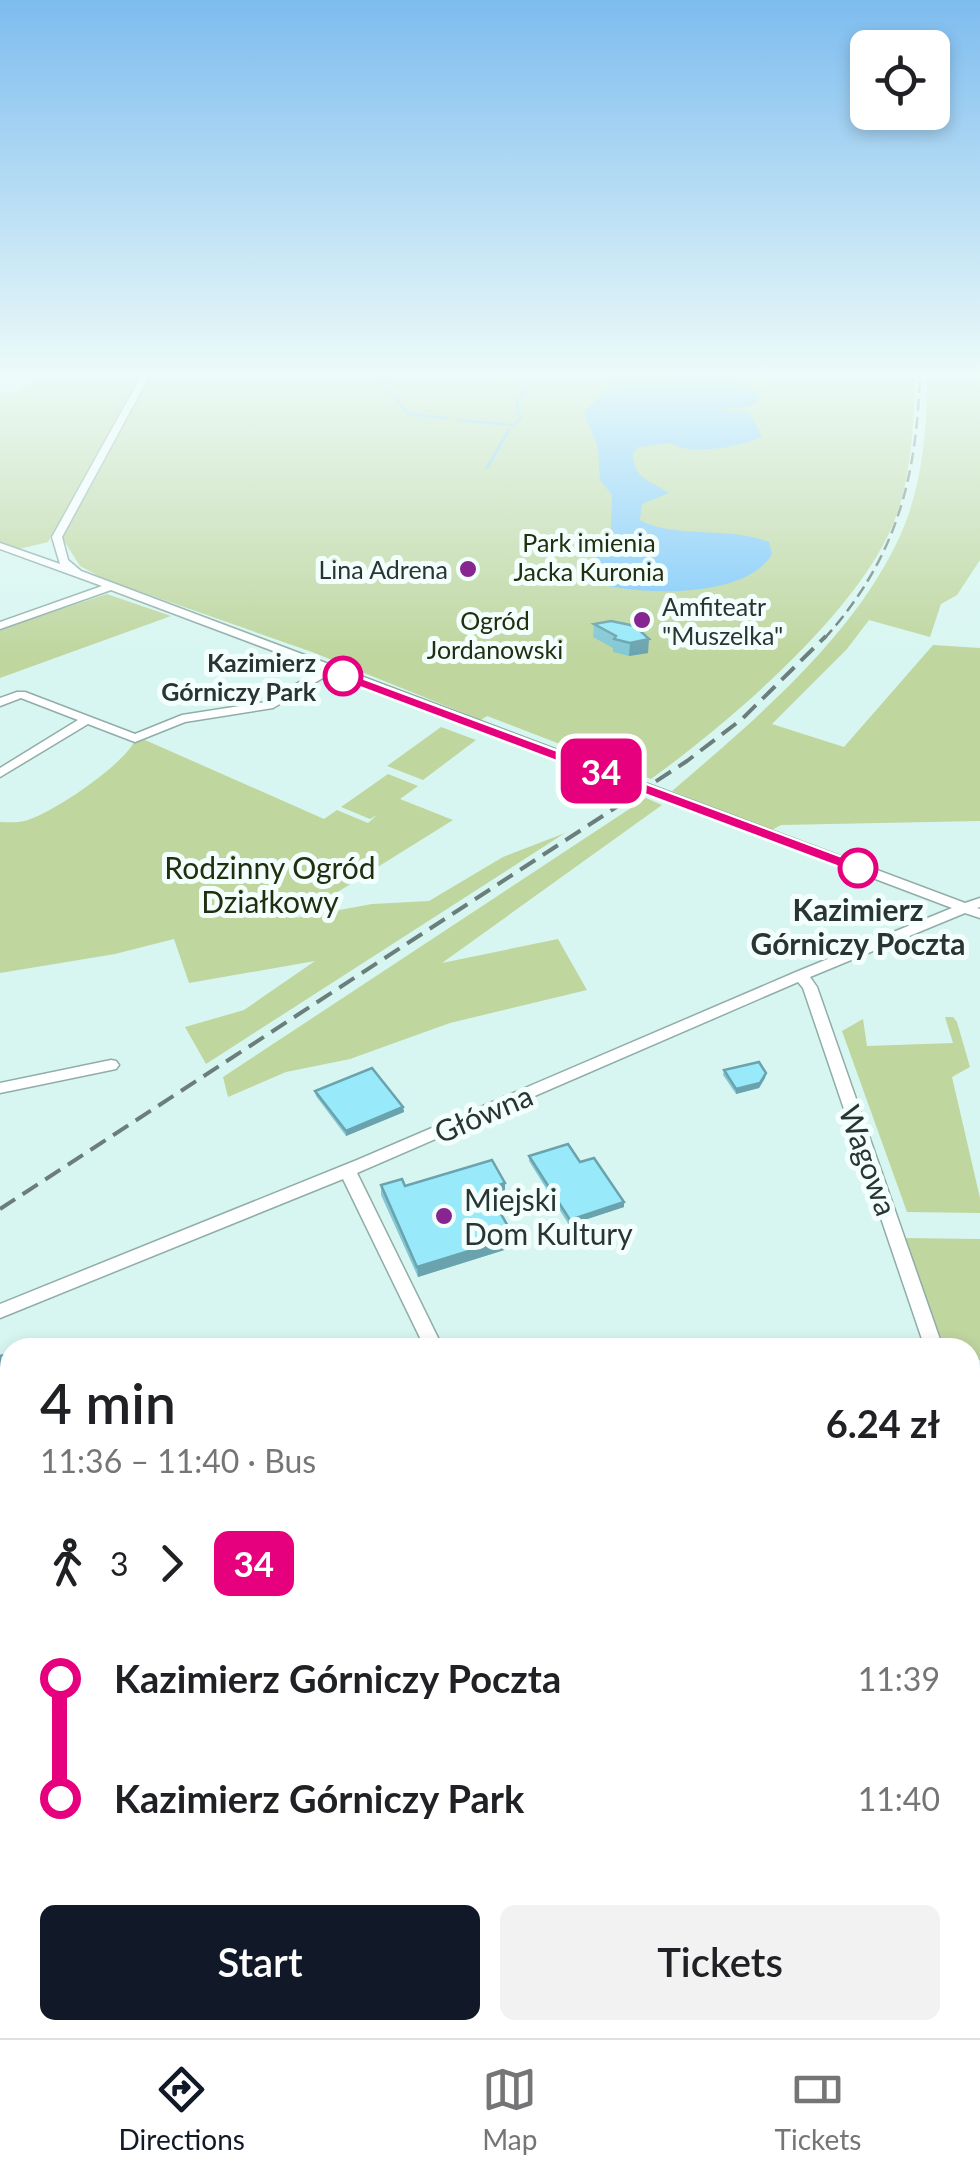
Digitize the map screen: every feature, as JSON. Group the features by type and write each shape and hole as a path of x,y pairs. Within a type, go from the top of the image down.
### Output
{"street":[{"path":"76,572 58,552 56,537 94,466"},
{"path":"0,546 975,908"},
{"path":"32,559 58,552"},
{"path":"0,626 110,587"},
{"path":"0,702 21,694 129,737 140,737 168,722 269,704 328,670"},
{"path":"0,773 86,720"},
{"name":"Główna","path":"0,1311 348,1171 801,974 975,908"},
{"name":"Wagowa","path":"801,974 810,987 931,1338"},
{"path":"0,1088 111,1065"},
{"path":"348,1171 429,1338"}],"green space":[{"path":"0,466 90,466 48,542 19,549 0,542"},
{"name":"Park imienia Jacka Kuronia","path":"100,466 908,466 897,514 880,550 826,624 755,695 651,779 104,579 80,566 61,536"},
{"path":"921,466 980,466 980,560 957,595 941,604 930,637 869,620 847,649 772,724 844,747 933,645 980,648 980,821 781,825 770,831 672,791 770,704 833,639 884,567 903,529"},
{"path":"107,594 171,616 0,678 0,629"},
{"path":"441,727 476,740 423,780 387,766"},
{"name":"Rodzinny Ogród Działkowy","path":"145,740 324,819 337,810 368,823 377,815 370,819 341,807 388,774 418,786 400,799 453,820 296,918 372,904 429,901 503,857 565,833 206,1064 185,1027 244,1010 315,961 189,983 174,939 115,954 0,973 0,822 24,821 50,810 101,776 134,742"},
{"path":"646,798 662,805 442,963 558,939 587,990 450,1023 350,1059 286,1072 228,1097 223,1077"},
{"path":"945,1017 953,1017 957,1022 970,1067 952,1077 980,1198 980,1213 907,1212 842,1031 863,1019 867,1046 953,1043"},
{"path":"903,1238 980,1239 980,1338 941,1338"}],"water":[{"path":"599,466 635,466 645,479 669,493 642,504 640,520 669,529 753,537 769,542 772,554 759,569 717,586 666,591 598,584 591,570 611,529 612,495 600,480"}],"building":[{"path":"611,621 635,626 649,639 630,643 614,639 616,636 594,624"},
{"path":"759,1062 766,1073 760,1083 736,1089 724,1070"},
{"path":"372,1068 403,1107 346,1131 315,1091"},
{"path":"568,1144 580,1162 594,1158 624,1202 570,1220 529,1156"},
{"name":"Miejski Dom Kultury","path":"492,1160 505,1183 487,1189 514,1237 417,1267 381,1185 402,1179 405,1186"}],"railway":[{"path":"824,639 849,609 886,547 911,466"},
{"path":"0,1209 687,761 742,719 826,636"}],"bus line":[{"name":"34","path":"343,676 858,868"}],"place":[{"name":"Lina Adrena","path":"468,569"},
{"name":"Amfiteatr \"Muszelka\"","path":"642,620"},
{"name":"Kazimierz Górniczy Park","path":"343,676"},
{"name":"Kazimierz Górniczy Poczta","path":"858,868"},
{"name":"Miejski Dom Kultury","path":"444,1216"}],"park label":[{"name":"Ogród Jordanowski","path":"495,634"}]}
